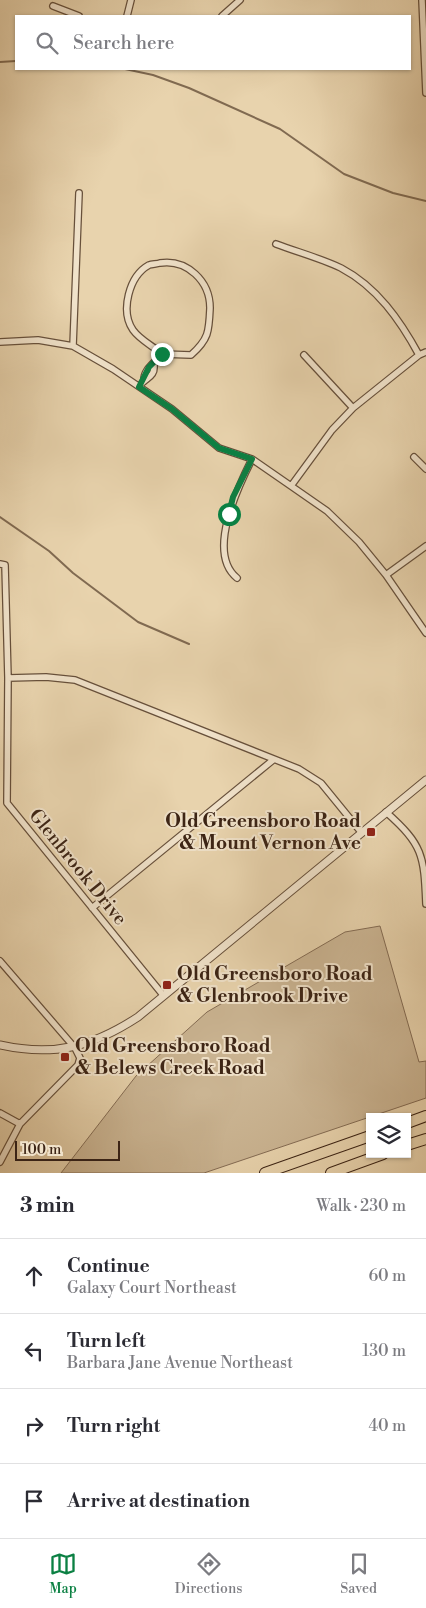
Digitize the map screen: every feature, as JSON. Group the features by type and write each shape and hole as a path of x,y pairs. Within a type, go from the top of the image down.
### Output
{"highway":[{"path":"411,1122 426,1116"},
{"path":"265,1173 366,1137"},
{"path":"411,1144 426,1139"},
{"path":"331,1173 372,1158"}],"street":[{"path":"127,15 132,0"},
{"path":"223,15 240,0"},
{"path":"422,0 426,93"},
{"path":"53,6 76,15"},
{"path":"73,346 79,193"},
{"path":"276,244 340,268 364,282 386,305 406,332 419,355"},
{"path":"167,262 182,264 198,274 206,288 210,303 209,330 203,344 191,355 162,354 132,329 127,313 128,294 136,278 149,265 167,262"},
{"path":"0,342 38,340 73,346 172,409 219,448 252,459 334,518 360,542 386,575 426,633"},
{"path":"291,486 332,430 353,408 419,355 426,352"},
{"path":"139,387 144,381 143,376 149,367 154,365 162,354"},
{"path":"304,355 353,408"},
{"path":"414,457 426,469"},
{"path":"236,578 229,571 227,564 225,534 233,497 252,459"},
{"path":"386,575 426,546"},
{"name":"Glenbrook Drive","path":"2,564 8,678 7,803 163,995"},
{"path":"8,678 46,677 75,680 299,769 321,783 361,832"},
{"path":"92,908 273,760"},
{"path":"0,1045 43,1052 75,1048 111,1034 138,1017 426,780"},
{"path":"0,802 7,803"},
{"path":"386,812 406,830 417,845 423,858 426,904"},
{"path":"0,961 75,1048 80,1058 78,1065 20,1124 0,1162"},
{"path":"0,1113 20,1124"}],"shaded area":[{"path":"380,926 419,1062 426,1061 426,1098 382,1113 366,1113 366,1118 204,1173 61,1173 136,1076 207,1012 345,932"}],"waterway":[{"path":"0,62 15,61"},
{"path":"130,70 153,75 189,88 280,129 344,174 393,193 426,201"},
{"path":"0,517 49,551 73,573 138,622 189,644"}],"place":[{"name":"Old Greensboro Road & Mount Vernon Ave","path":"371,832"},
{"name":"Old Greensboro Road & Glenbrook Drive","path":"167,985"},
{"name":"Old Greensboro Road & Belews Creek Road","path":"65,1057"}],"route":[{"path":"162,354 154,365 149,367 143,376 144,381 139,387 172,409 219,448 252,459 233,497 229,514"}]}
